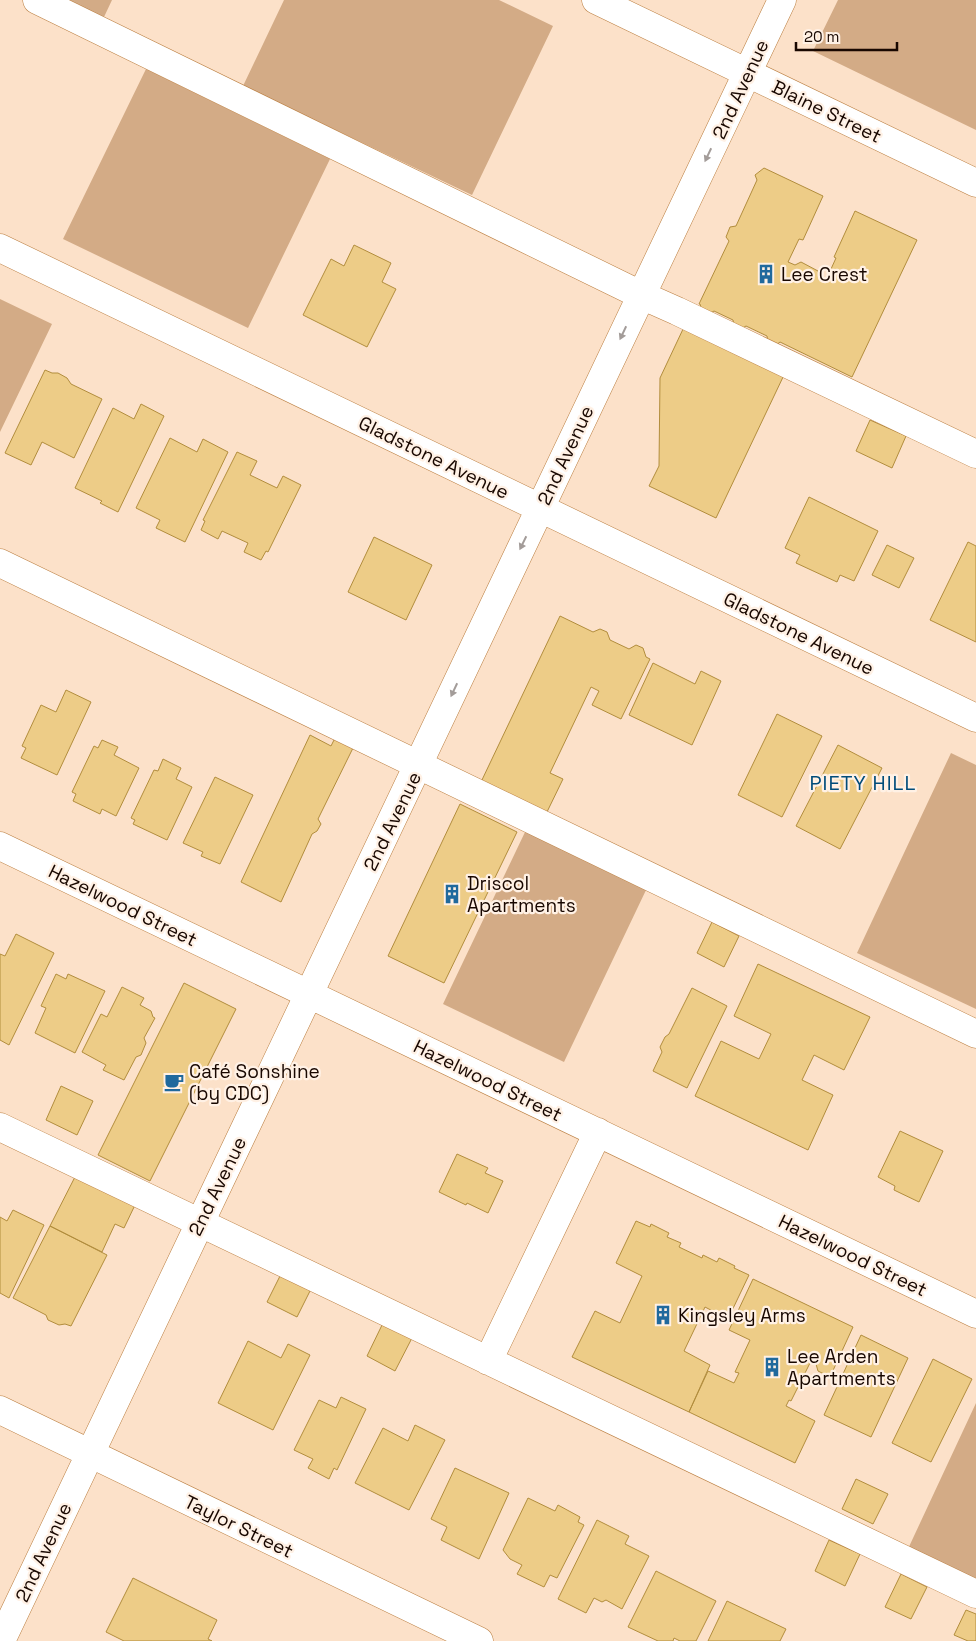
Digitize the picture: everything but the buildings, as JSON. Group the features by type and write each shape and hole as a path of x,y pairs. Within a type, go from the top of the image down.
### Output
{"street":[{"path":"37,0 641,295 976,454"},
{"name":"Blaine Street","path":"596,0 976,183"},
{"name":"2nd Avenue","path":"0,1641 782,0"},
{"name":"Gladstone Avenue","path":"0,248 976,718"},
{"path":"0,563 976,1034"},
{"name":"Hazelwood Street","path":"0,846 976,1314"},
{"path":"0,1127 976,1594"},
{"path":"488,1361 598,1132"},
{"name":"Taylor Street","path":"0,1410 479,1641"}],"shaded area":[{"path":"68,0 112,0 104,17"},
{"path":"284,0 499,0 553,26 472,195 243,86"},
{"path":"838,0 976,0 976,130 813,51"},
{"path":"146,69 330,159 248,328 63,239"},
{"path":"0,299 52,324 0,432"},
{"path":"951,753 976,765 976,1009 857,953"},
{"path":"526,830 647,888 564,1062 443,1004"},
{"path":"976,1403 976,1584 907,1551"}],"place":[{"name":"Lee Crest","path":"766,274"},
{"name":"Driscol Apartments","path":"452,894"},
{"name":"Café Sonshine (by CDC)","path":"174,1082"},
{"name":"Kingsley Arms","path":"663,1315"},
{"name":"Lee Arden Apartments","path":"772,1367"}],"district":[{"name":"PIETY HILL","path":"863,783"}]}
